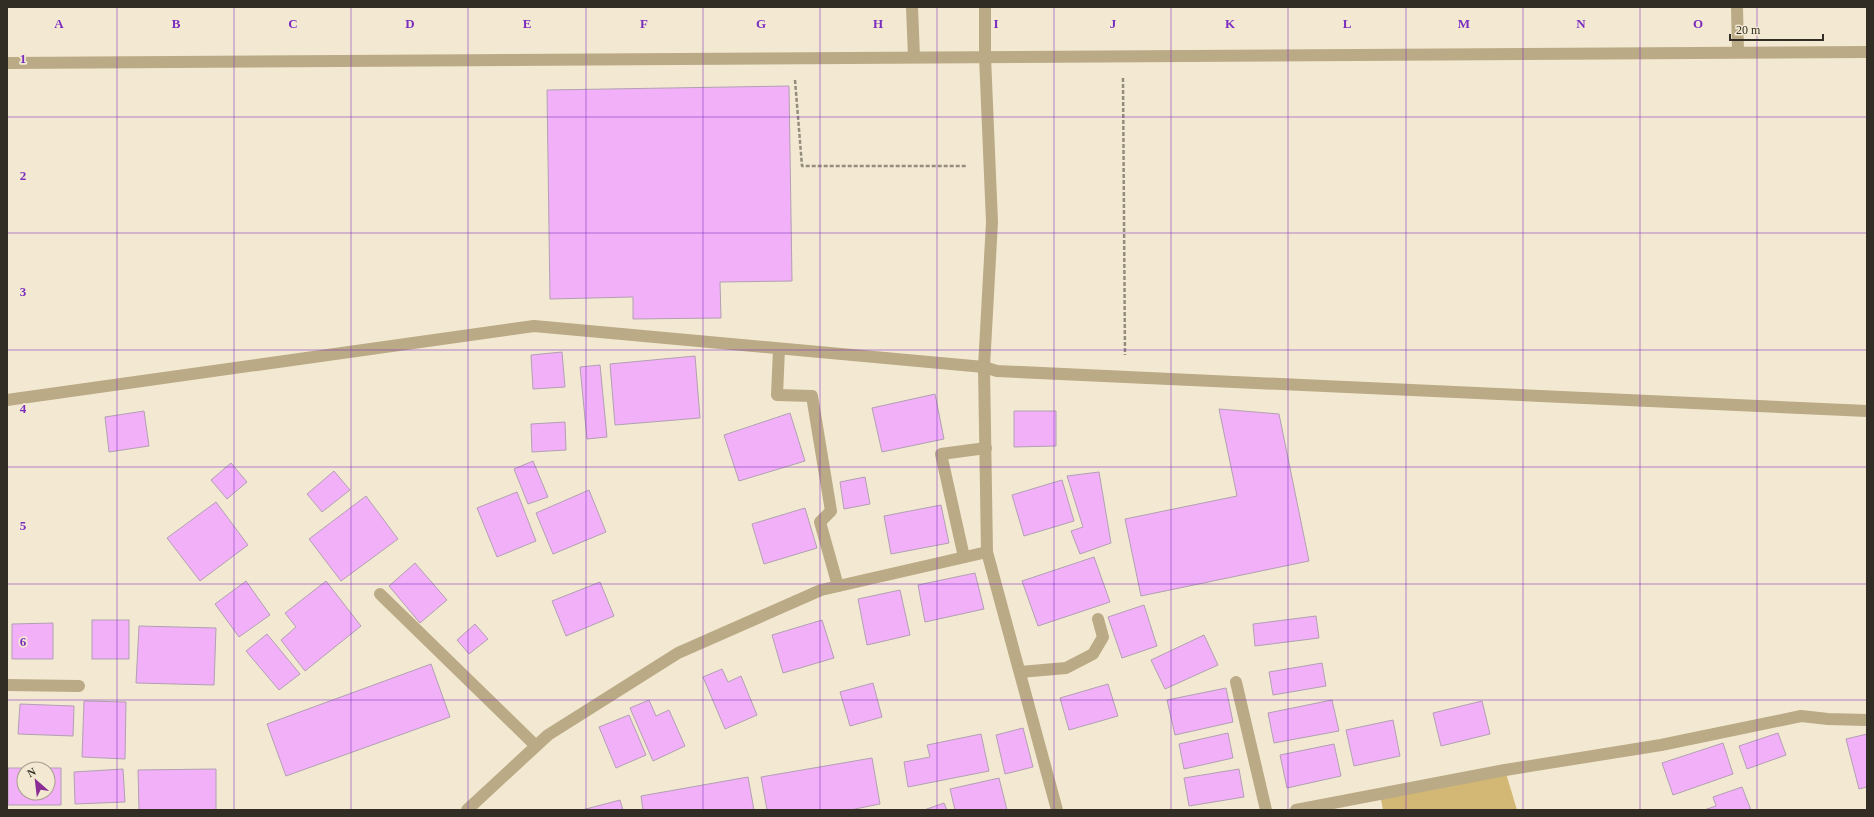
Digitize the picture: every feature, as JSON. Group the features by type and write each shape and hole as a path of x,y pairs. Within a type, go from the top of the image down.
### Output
{"street":[{"path":"912,7 914,57"},
{"path":"985,7 985,57 992,222 984,367 987,552 1057,810"},
{"path":"1737,7 1738,52"},
{"path":"7,63 1867,52"},
{"path":"7,400 534,326 984,367 998,371 1867,411"},
{"path":"779,349 777,395 812,396 831,512 820,522 838,586"},
{"path":"964,557 941,454 986,448"},
{"path":"467,810 548,735 678,653 821,590 987,552"},
{"path":"380,594 536,746"},
{"path":"1020,672 1066,668 1094,654 1103,637 1098,619"},
{"path":"1236,682 1266,810"},
{"path":"7,685 78,686"},
{"path":"1296,810 1505,770 1661,745 1801,716 1828,719 1867,720"}],"path":[{"path":"1123,56 1126,377"},
{"path":"793,58 802,166 990,166"}],"shaded area":[{"path":"1505,770 1517,810 1383,810 1380,794"}],"building":[{"path":"789,86 792,281 720,282 721,318 633,319 633,297 550,299 547,90"},
{"path":"562,352 565,387 533,389 531,355"},
{"path":"695,356 700,418 615,425 610,364"},
{"path":"600,365 607,437 587,439 580,367"},
{"path":"935,394 944,439 882,452 872,408"},
{"path":"1219,409 1279,414 1309,561 1141,596 1125,519 1237,496"},
{"path":"144,411 149,446 109,452 105,417"},
{"path":"1014,411 1056,411 1056,446 1014,447"},
{"path":"790,413 805,461 739,481 724,435"},
{"path":"565,422 566,450 532,452 531,424"},
{"path":"533,461 548,497 528,504 514,469"},
{"path":"231,463 247,482 227,499 211,480"},
{"path":"334,471 350,490 322,512 307,494"},
{"path":"1099,472 1111,543 1080,554 1071,531 1083,527 1067,476"},
{"path":"865,477 870,504 844,509 840,482"},
{"path":"1062,480 1074,521 1024,536 1012,495"},
{"path":"589,490 606,532 553,554 536,513"},
{"path":"517,492 536,541 497,557 477,508"},
{"path":"366,496 398,539 341,581 309,539"},
{"path":"216,502 248,545 200,581 167,538"},
{"path":"941,505 949,543 891,554 884,516"},
{"path":"805,508 817,548 764,564 752,524"},
{"path":"1094,557 1110,602 1038,626 1022,581"},
{"path":"415,563 447,600 420,623 389,586"},
{"path":"975,573 984,609 925,622 918,585"},
{"path":"246,581 270,615 239,637 215,604"},
{"path":"326,581 361,626 305,671 281,640 296,627 285,613"},
{"path":"600,582 614,616 566,636 552,601"},
{"path":"900,590 910,635 867,645 858,599"},
{"path":"1144,605 1157,646 1122,658 1108,617"},
{"path":"1316,616 1319,638 1255,646 1253,624"},
{"path":"92,620 129,620 129,659 92,659"},
{"path":"822,620 834,658 783,673 772,635"},
{"path":"53,623 53,659 12,659 12,624"},
{"path":"475,624 488,639 469,654 457,640"},
{"path":"139,626 216,628 214,685 136,683"},
{"path":"267,634 300,674 279,690 246,651"},
{"path":"1204,635 1218,665 1165,689 1151,660"},
{"path":"1322,663 1326,686 1273,695 1269,672"},
{"path":"431,664 450,717 286,776 267,724"},
{"path":"722,669 728,682 741,676 757,715 725,729 703,677"},
{"path":"873,683 882,717 850,726 840,692"},
{"path":"1108,684 1118,716 1069,730 1060,698"},
{"path":"1226,688 1233,722 1175,735 1167,700"},
{"path":"649,700 656,716 669,710 685,746 653,761 630,708"},
{"path":"1332,700 1339,731 1274,743 1268,713"},
{"path":"84,701 126,702 125,759 82,757"},
{"path":"1482,701 1490,734 1441,746 1433,713"},
{"path":"20,704 74,706 73,736 18,734"},
{"path":"629,715 646,755 616,768 599,727"},
{"path":"1393,720 1400,756 1354,766 1346,730"},
{"path":"1023,728 1033,767 1005,774 996,735"},
{"path":"1228,733 1233,758 1184,769 1179,744"},
{"path":"1778,733 1786,755 1747,769 1739,746"},
{"path":"981,734 989,771 908,787 904,762 930,757 927,745"},
{"path":"1867,734 1867,787 1859,789 1846,739"},
{"path":"1723,743 1733,774 1673,795 1662,763"},
{"path":"1334,744 1341,776 1287,788 1280,755"},
{"path":"872,758 880,804 850,810 767,810 761,777"},
{"path":"8,768 16,768 16,801 56,801 56,768 61,768 61,805 8,805"},
{"path":"123,769 125,802 75,804 74,772"},
{"path":"216,769 216,810 139,810 138,770"},
{"path":"1239,769 1244,797 1189,806 1184,778"},
{"path":"748,777 754,810 643,810 641,796"},
{"path":"999,778 1007,810 955,810 950,789"},
{"path":"1742,787 1751,810 1704,810 1716,806 1713,797"},
{"path":"620,800 623,810 582,810"},
{"path":"944,803 947,810 924,810"}]}
